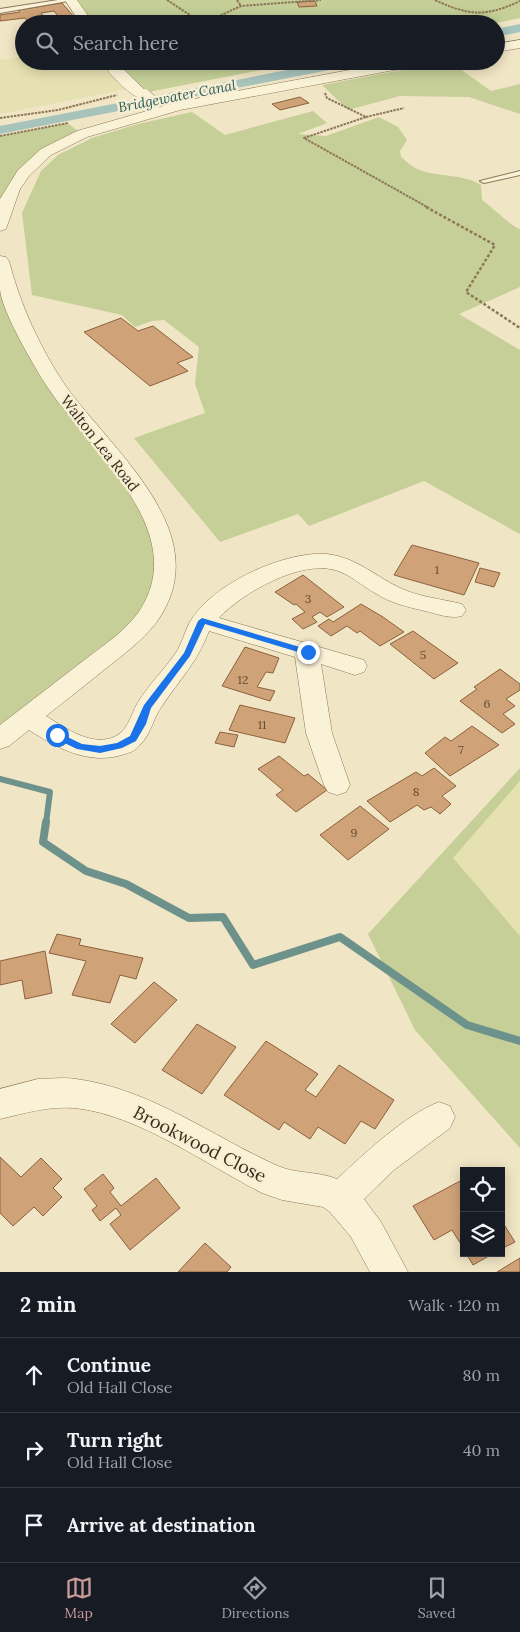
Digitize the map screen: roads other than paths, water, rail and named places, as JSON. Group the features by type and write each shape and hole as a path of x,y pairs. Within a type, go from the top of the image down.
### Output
{"street":[{"path":"71,0 82,15"},
{"path":"505,46 520,44"},
{"path":"116,70 135,90 153,104"},
{"path":"0,226 4,208 12,190 23,174 46,152 82,134 153,104 319,80 373,70"},
{"name":"Walton Lea Road","path":"0,261 3,278 37,354 59,388 113,453 140,492 161,534 166,569 161,595 148,616 116,647 0,740"},
{"path":"28,717 80,747 100,749 119,746 133,738 141,724 147,707 187,654 202,621 218,604 237,590 282,570 314,561 344,564 393,594 454,610"},
{"path":"202,621 354,666"},
{"path":"308,652 310,686 319,735 333,768 336,785"},
{"name":"Brookwood Close","path":"0,1104 33,1094 77,1093 102,1098 155,1118 279,1183 325,1192 340,1199 364,1224 390,1272"},
{"path":"340,1199 382,1158 439,1117"}],"lane":[{"path":"0,11 71,0"},
{"path":"484,181 520,173"}],"waterway":[{"name":"Bridgewater Canal","path":"505,31 520,28"},
{"name":"Bridgewater Canal","path":"0,130 309,70"},
{"path":"0,779 50,792 46,823"},
{"path":"46,822 43,842 86,871 126,884 189,918 223,917 253,965 340,937 467,1025 520,1041"}]}
